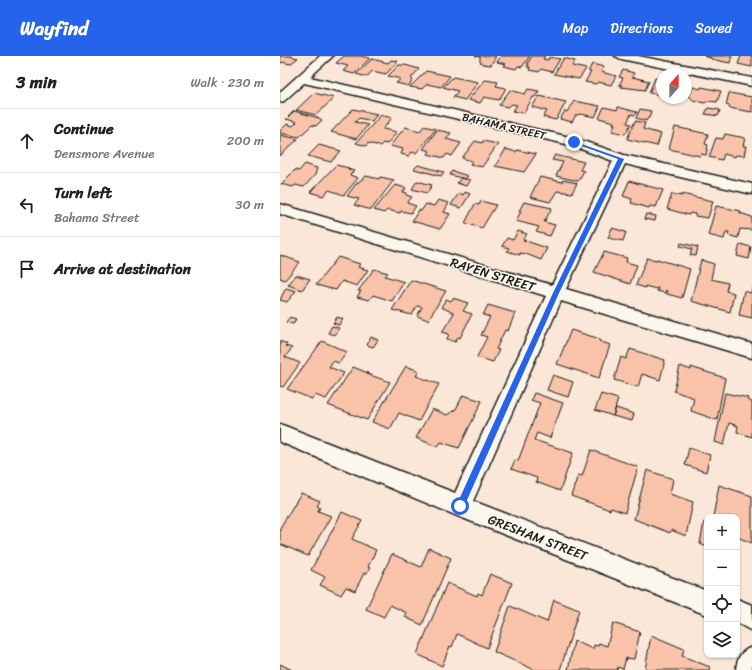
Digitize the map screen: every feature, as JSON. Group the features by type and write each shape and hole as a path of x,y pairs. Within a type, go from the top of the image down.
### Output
{"street":[{"path":"280,98 327,56"},
{"path":"621,56 752,82"},
{"name":"BAHAMA STREET","path":"302,79 574,142 621,159 752,189"},
{"path":"460,506 556,293 621,159"},
{"name":"RAYEN STREET","path":"280,209 752,351"},
{"name":"GRESHAM STREET","path":"280,433 460,506 704,602"},
{"path":"740,612 748,615 752,619"},
{"path":"748,670 749,662 752,658"}],"building":[{"path":"280,56 298,58 290,64 282,62 280,64"},
{"path":"344,56 360,56 370,58 354,74 343,71 348,66 336,63"},
{"path":"475,56 496,56 491,65 483,64 480,62 480,57"},
{"path":"501,56 530,56 522,67 518,66 516,69 504,66 506,64 497,62"},
{"path":"532,56 545,56 543,59 548,60 549,57 560,59 552,72 541,69 539,72 529,70 530,67 527,67 529,64 527,64"},
{"path":"704,56 732,56 730,63"},
{"path":"741,56 752,56 752,67 738,64"},
{"path":"564,58 575,61 572,66 586,69 579,79 554,74"},
{"path":"372,59 388,63 391,60 398,61 386,74 372,71 367,77 356,74"},
{"path":"592,64 604,67 601,72 616,76 611,85 598,82 596,84 585,82 591,72 589,72 589,70"},
{"path":"399,65 419,69 411,78 413,80 409,86 396,83 401,79 388,76"},
{"path":"623,70 634,73 632,77 649,81 645,90 621,87 622,85 619,85 623,78 619,77"},
{"path":"426,71 450,76 441,87 427,84 422,89 410,87"},
{"path":"453,77 478,82 465,100 453,97 458,91 443,87"},
{"path":"655,78 656,78 656,94 649,93"},
{"path":"485,80 498,82 496,86 506,88 499,100 484,97 480,103 468,100"},
{"path":"693,87 700,89 701,87 721,91 717,102 709,101 704,103 692,99"},
{"path":"528,89 539,91 535,97 533,97 524,113 513,111 517,105 512,104 508,107 499,105 510,90 525,94"},
{"path":"314,93 334,98 316,115 296,110"},
{"path":"729,93 752,97 752,112 729,108 730,106 726,105"},
{"path":"539,96 566,102 556,120 543,117 547,111 532,107"},
{"path":"574,101 600,106 595,117 581,114 576,115 572,122 560,119 565,111 567,112"},
{"path":"604,107 617,110 618,107 637,112 635,115 631,114 627,123 631,124 625,134 612,131 615,124 613,124 614,122 599,118"},
{"path":"708,108 720,110 718,116 705,114"},
{"path":"353,109 377,114 372,121 359,118 355,122 368,125 356,139 331,132"},
{"path":"640,109 651,111 649,118 646,121 636,118"},
{"path":"294,111 322,120 316,126 312,125 299,137 280,133 280,131 287,124 293,126 297,122 286,119"},
{"path":"381,115 392,118 383,129 397,132 387,144 383,143 380,146 368,143 366,146 356,143"},
{"path":"635,121 645,123 643,129 661,134 657,146 627,139"},
{"path":"424,126 436,129 416,153 412,152 409,156 401,154 403,149 390,146 405,127 420,131"},
{"path":"675,127 708,134 705,144 708,145 706,155 701,154 700,156 669,149"},
{"path":"437,130 451,133 446,139 461,143 452,156 447,154 444,158 428,154 430,151 423,149"},
{"path":"725,134 745,138 743,146 746,146 744,156 736,155 735,157 724,154 722,160 709,157 716,138 723,139"},
{"path":"280,135 298,139 280,156"},
{"path":"475,141 498,144 482,167 470,164 472,161 462,158"},
{"path":"319,145 341,151 331,162 308,156"},
{"path":"506,149 516,152 517,150 536,154 524,172 495,166"},
{"path":"555,155 584,162 580,170 584,171 578,181 556,176 563,162 552,160"},
{"path":"305,164 317,168 315,175 304,187 295,185 293,187 281,184 295,170 299,171"},
{"path":"336,165 349,168 348,169 354,171 350,175 358,178 344,195 329,190 323,196 310,192"},
{"path":"418,165 444,172 441,176 414,169"},
{"path":"452,171 468,176 465,179 450,175"},
{"path":"366,176 394,180 371,210 354,205 359,199 347,196 356,184"},
{"path":"540,177 562,182 563,180 577,183 572,193 557,191 550,202 530,197"},
{"path":"461,178 470,180 466,186 457,183"},
{"path":"417,181 432,185 427,193 412,189"},
{"path":"629,181 663,190 656,207 650,206 649,208 631,203 632,199 623,196"},
{"path":"395,185 406,188 403,192 412,197 407,203 416,206 411,213 401,211 400,213 387,210 384,213 374,210"},
{"path":"465,192 470,194 461,208 451,205 459,193 463,195"},
{"path":"672,194 682,196 682,194 713,201 708,218 667,209"},
{"path":"438,200 449,203 444,212 450,214 440,229 412,221 419,210 421,211 426,204 434,206"},
{"path":"481,201 496,205 482,228 465,223 475,204 479,205"},
{"path":"524,202 552,208 544,222 555,225 550,236 536,232 539,227 516,221"},
{"path":"716,206 741,211 740,213 752,217 752,230 740,229 738,238 728,235 729,232 726,232 724,239 708,235"},
{"path":"646,214 656,216 655,221 644,219"},
{"path":"612,228 626,232 623,241 608,238"},
{"path":"518,231 527,234 523,240 547,248 541,260 526,254 520,253 520,255 507,251 509,248 502,246 507,238 513,240"},
{"path":"681,243 698,247 696,256 690,255 692,249 680,246"},
{"path":"740,244 751,247 749,259 737,256"},
{"path":"604,252 627,258 626,262 637,265 630,284 594,272"},
{"path":"280,255 300,262 285,280 280,278"},
{"path":"338,257 360,264 358,267 368,270 357,286 342,281 336,290 316,285"},
{"path":"647,258 657,259 690,269 682,298 667,294 666,290 665,293 657,291 658,288 656,289 645,286 645,288 636,285"},
{"path":"701,260 714,264 711,279 728,283 726,291 734,293 730,312 691,301"},
{"path":"374,269 388,273 385,276 404,282 392,301 373,295 369,300 357,297 361,291 358,291"},
{"path":"296,275 310,279 302,290 288,285"},
{"path":"411,280 446,291 428,320 417,316 422,307 417,306 412,315 392,310"},
{"path":"286,288 296,291 287,302 280,300"},
{"path":"752,288 752,318 739,315 744,291 751,293"},
{"path":"453,298 468,303 463,311 472,314 460,338 458,337 455,342 447,339 449,334 442,332 454,313 441,307 446,299 451,301"},
{"path":"488,305 515,313 508,331 505,330 496,349 499,350 493,362 477,357 487,337 481,335 490,317 483,315"},
{"path":"290,317 296,319 293,324 286,322"},
{"path":"337,317 343,319 339,325 333,323"},
{"path":"332,326 339,328 334,335 328,333"},
{"path":"571,330 600,339 599,341 610,345 599,378 557,364"},
{"path":"371,337 378,340 373,347 367,345"},
{"path":"280,341 287,344 285,346 292,348 285,357 300,363 283,387 280,386"},
{"path":"322,341 347,352 339,363 333,361 329,367 344,373 326,399 315,395 312,399 287,389"},
{"path":"630,349 665,360 660,380 642,374 638,387 614,380 621,357 626,359"},
{"path":"406,366 419,371 416,376 439,384 419,421 399,413 390,429 372,422"},
{"path":"680,366 691,370 691,367 725,378 717,420 691,411 694,398 674,391"},
{"path":"353,367 368,373 367,374 390,382 367,420 328,405"},
{"path":"553,375 573,382 568,397 547,390"},
{"path":"534,393 563,403 550,438 537,433 534,440 573,453 560,491 536,482 537,478 511,469 515,460 518,461 540,403 531,400"},
{"path":"725,393 748,398 747,400 752,402 752,437 737,432 738,426 729,423 724,445 715,442"},
{"path":"601,394 618,399 613,416 595,410"},
{"path":"463,395 482,401 459,448 441,442 438,447 416,438 432,409 447,415 456,409"},
{"path":"616,408 634,414 632,421 613,416"},
{"path":"689,448 710,455 706,472 685,465"},
{"path":"591,450 638,467 625,513 611,508 610,510 571,496 578,475 582,476"},
{"path":"647,470 673,479 670,494 693,502 686,536 671,530 670,533 634,519"},
{"path":"719,485 752,496 752,543 740,538 740,514 714,514"},
{"path":"301,493 320,501 317,506 320,507 318,511 331,516 308,556 280,544 280,528"},
{"path":"342,512 362,521 352,539 376,550 368,567 370,568 366,574 364,573 355,591 346,587 341,595 320,585 325,577 311,570"},
{"path":"704,522 704,546 700,544"},
{"path":"429,548 451,558 422,625 405,617 407,613 390,605 384,617 366,609 392,554 421,567"},
{"path":"490,574 512,583 487,648 457,634 452,647 450,646 442,666 417,654 447,583 477,596 478,593 482,595"},
{"path":"554,600 579,610 560,670 535,670 494,652 510,606 547,622"},
{"path":"613,623 640,632 634,659 626,658 623,669 618,667 617,670 568,670 574,641 593,649 594,645 598,646 599,643 607,646"},
{"path":"651,635 684,649 682,656 710,667 709,670 645,670"},
{"path":"280,664 292,670 280,670"}],"route":[{"path":"460,506 556,293 621,159 574,142"}]}
